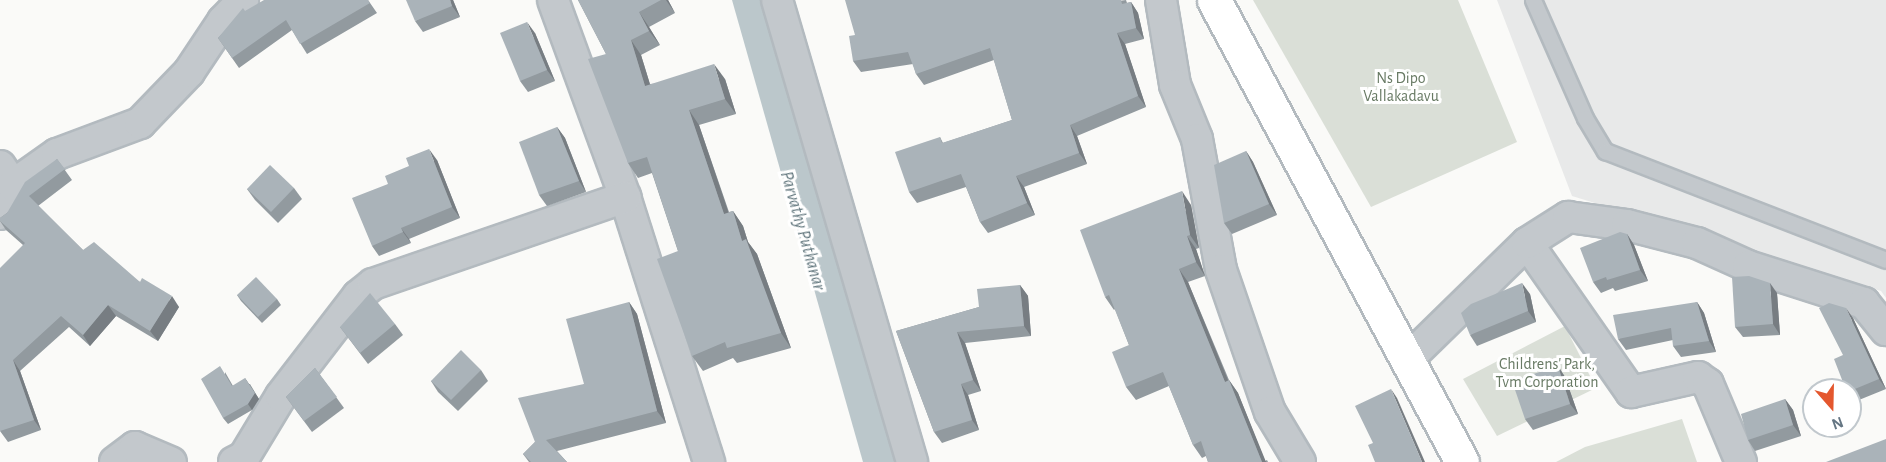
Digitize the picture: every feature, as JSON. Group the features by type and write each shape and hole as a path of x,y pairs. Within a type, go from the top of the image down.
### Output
{"street":[{"path":"0,214 14,195 7,176 57,154 140,123 189,72 223,21 243,0"},
{"path":"553,0 625,197 708,462"},
{"path":"777,0 912,462"},
{"path":"1161,0 1176,85 1197,139 1221,270 1270,412 1293,460"},
{"path":"1214,0 1462,462"},
{"path":"234,462 244,457 281,396 342,316 373,284 625,197"},
{"path":"1408,359 1527,243 1568,217 1627,225 1697,243 1748,266 1864,303 1886,330"},
{"path":"1527,243 1631,392 1698,377 1708,384 1741,462"},
{"path":"115,462 135,447 171,462"}],"lane":[{"path":"1533,0 1586,118 1605,151 1886,260"}],"shaded area":[{"path":"1497,0 1886,0 1886,298 1881,291 1572,196"}],"green space":[{"name":"Ns Dipo Vallakadavu","path":"1253,0 1458,0 1517,142 1371,207"},
{"name":"Childrens' Park, Tvm Corporation","path":"1565,326 1596,388 1497,436 1463,379"},
{"path":"1682,419 1697,462 1556,462 1585,447"}],"water":[{"name":"Parvathy Puthanar","path":"732,0 770,0 909,462 863,462"}],"building":[{"path":"264,0 368,0 370,3 300,44 286,20 232,58 218,38 243,8 245,11"},
{"path":"406,0 450,0 452,6 415,21"},
{"path":"578,0 661,0 639,12 649,31 631,40 645,86 714,64 725,99 689,110 724,214 733,211 742,241 746,239 781,333 727,348 725,342 692,356 657,259 678,251 647,157 628,163 588,59 606,54"},
{"path":"845,0 1121,0 1122,4 1131,2 1136,28 1117,33 1138,96 1070,125 1079,153 1016,176 1027,203 980,222 961,174 909,192 895,152 940,137 942,143 1012,120 990,48 916,74 908,52 853,61 849,36 855,35"},
{"path":"527,22 547,70 520,81 500,33"},
{"path":"557,127 579,181 539,195 519,142"},
{"path":"429,149 452,207 401,228 403,232 372,246 352,198 388,184 385,176 409,166 406,158"},
{"path":"1246,151 1269,204 1224,223 1214,165"},
{"path":"57,159 65,169 29,196 83,250 94,242 140,282 142,278 172,296 150,331 108,305 83,335 61,316 13,360 34,420 0,431 0,268 25,243 0,221 0,218 7,213 25,182"},
{"path":"270,165 294,188 271,212 247,189"},
{"path":"1182,191 1190,235 1187,236 1196,262 1179,269 1225,382 1229,380 1262,462 1208,462 1201,441 1193,445 1163,372 1126,387 1112,352 1129,345 1109,295 1105,297 1080,230"},
{"path":"1620,232 1627,234 1640,270 1593,282 1580,248"},
{"path":"1749,276 1770,283 1773,324 1735,327 1732,277"},
{"path":"256,277 277,299 258,317 237,295"},
{"path":"1522,283 1528,311 1470,335 1461,313 1471,304"},
{"path":"1020,285 1024,326 957,332 973,380 961,384 972,420 934,432 896,331 979,307 977,289"},
{"path":"370,293 395,324 360,353 340,327"},
{"path":"629,302 657,411 546,440 567,462 531,462 523,454 535,442 518,398 584,384 566,319"},
{"path":"1697,302 1709,341 1673,346 1671,328 1618,339 1613,315"},
{"path":"1829,303 1846,308 1879,379 1862,386 1862,378 1841,378 1834,359 1843,355 1819,308"},
{"path":"461,350 481,370 451,400 431,381"},
{"path":"220,366 232,386 245,378 255,393 248,404 223,418 201,379"},
{"path":"1558,366 1570,404 1525,419 1512,381"},
{"path":"315,368 337,397 304,421 286,397"},
{"path":"1391,389 1422,462 1375,462 1368,445 1373,443 1355,406"},
{"path":"1785,399 1793,425 1748,440 1741,414"},
{"path":"1886,439 1886,462 1826,462"}]}
